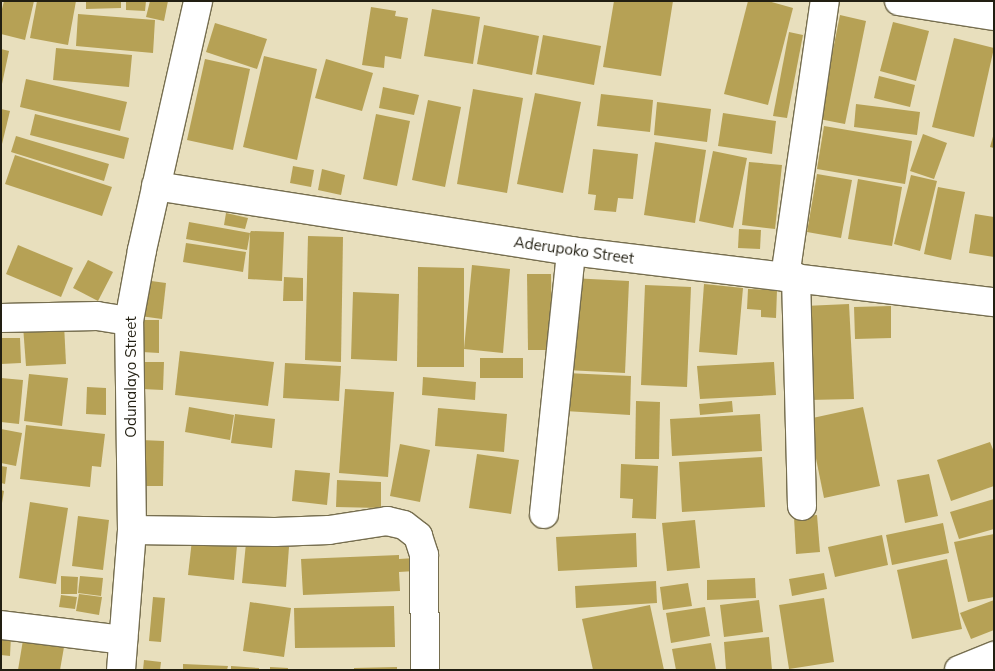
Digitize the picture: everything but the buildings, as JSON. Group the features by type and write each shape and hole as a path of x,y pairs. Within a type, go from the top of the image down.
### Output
{"street":[{"name":"Odunalayo Street","path":"121,670 132,530 129,322 156,186 198,1"},
{"path":"802,506 790,277 825,1"},
{"path":"899,1 994,16"},
{"name":"Aderupoko Street","path":"156,186 571,251 994,302"},
{"path":"544,514 571,251"},
{"path":"1,318 96,316 129,322"},
{"path":"132,530 274,532 329,530 387,521 404,525 418,536 424,555 425,670"},
{"path":"1,625 123,640"},
{"path":"959,670 994,656"}]}
